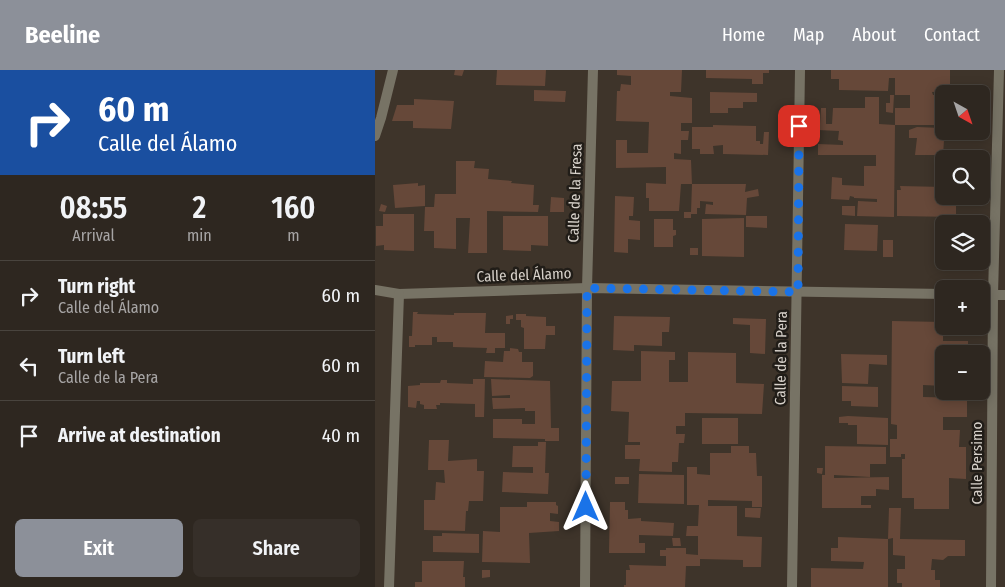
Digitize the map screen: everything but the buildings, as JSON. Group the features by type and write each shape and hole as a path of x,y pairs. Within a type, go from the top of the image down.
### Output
{"street":[{"path":"375,136 393,70"},
{"name":"Calle de la Fresa","path":"585,587 587,288 593,70"},
{"name":"Calle de la Pera","path":"792,587 800,70"},
{"name":"Calle Persimo","path":"991,587 993,295 999,70"},
{"name":"Calle del Álamo","path":"375,290 399,294 587,288 935,294"},
{"path":"389,587 399,294"},
{"path":"993,295 1005,295"}],"route":[{"path":"586,507 587,288 798,292 799,126"}]}
